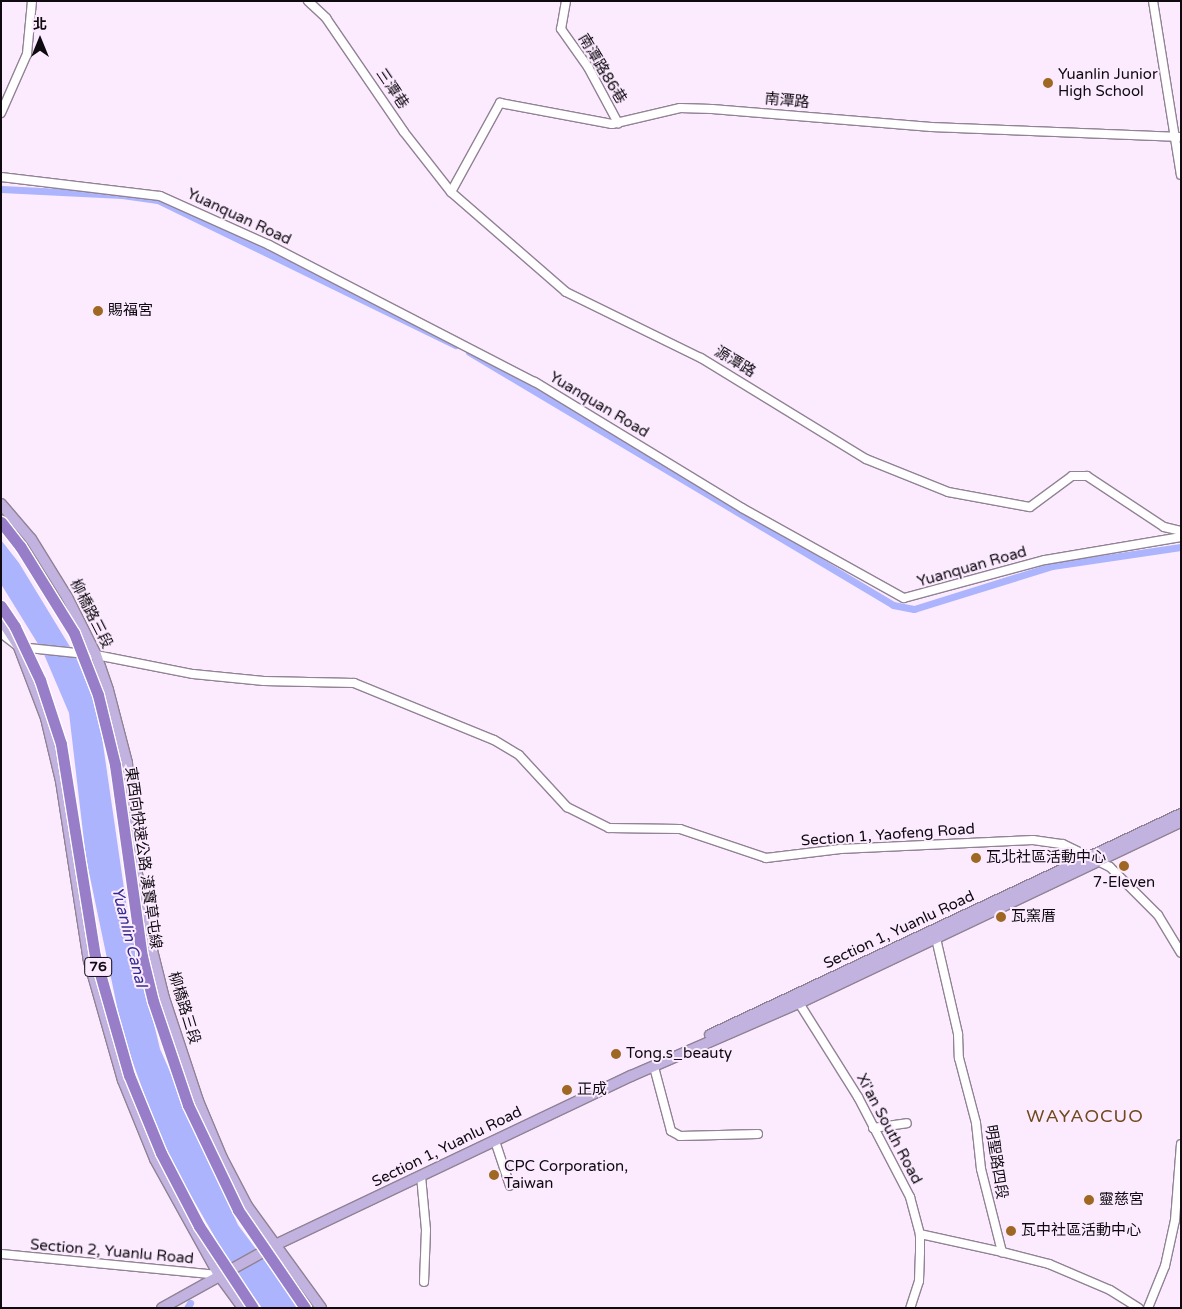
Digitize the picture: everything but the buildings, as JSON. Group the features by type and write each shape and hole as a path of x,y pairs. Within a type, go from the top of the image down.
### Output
{"highway":[{"name":"東西向快速公路 漢寶草屯線","path":"1,522 20,546 74,632 98,695 115,765 142,956 156,1009 188,1105 238,1210 305,1308"},
{"name":"76","path":"1,606 15,627 40,680 59,736 95,956 129,1075 161,1152 199,1226 253,1308"}],"main road":[{"name":"柳橋路三段","path":"1,504 41,556 67,597 96,655 127,763 134,853 143,914 164,998 198,1100 222,1158 247,1206 321,1308"},
{"path":"1,619 19,647 46,718 54,753 89,961 123,1080 155,1159 219,1275 243,1308"},
{"name":"Section 1, Yuanlu Road","path":"632,1076 647,1064 935,934 1181,814"},
{"name":"Section 1, Yuanlu Road","path":"1094,858 1181,822"},
{"name":"Section 1, Yuanlu Road","path":"162,1308 275,1245 632,1076 799,1003 935,934"}],"street":[{"path":"1,113 27,54 32,1"},
{"name":"三潭巷","path":"308,1 326,18 404,132 451,192"},
{"name":"南潭路86巷","path":"566,1 561,28 588,67 618,123"},
{"path":"1152,1 1179,136 1181,175"},
{"name":"南潭路","path":"451,192 500,104 618,123 680,108 931,127 1179,136"},
{"name":"Yuanquan Road","path":"1,177 160,196 268,245 536,382 742,508 904,598 1045,560 1181,537"},
{"name":"源潭路","path":"451,192 566,292 701,358 866,459 948,492 1030,507 1072,476 1087,476 1164,527 1181,531"},
{"path":"1,634 19,647"},
{"name":"Section 1, Yaofeng Road","path":"19,647 96,655 193,674 264,681 354,683 494,740 519,754 567,807 609,828 680,830 766,858 840,849 1033,840 1063,844 1094,858 1158,915 1181,954"},
{"name":"明聖路四段","path":"935,934 958,1034 959,1058 976,1123 980,1169 1002,1252"},
{"name":"Xi'an South Road","path":"799,1003 849,1082 873,1128 904,1180 920,1234 920,1281 910,1308"},
{"path":"654,1067 671,1132 680,1136 758,1134"},
{"path":"873,1128 907,1124"},
{"path":"495,1141 510,1186"},
{"path":"1148,1308 1165,1266 1175,1220 1181,1144"},
{"path":"421,1176 426,1230 424,1282"},
{"path":"920,1234 1049,1264 1110,1290 1139,1308"},
{"name":"Section 2, Yuanlu Road","path":"1,1254 219,1275"}],"water":[{"name":"Yuanlin Canal","path":"1,540 19,563 75,655 98,710 128,916 160,1049 238,1225 300,1308 262,1308 231,1265 164,1149 123,1035 86,858 69,713 43,652 1,584"}],"waterway":[{"path":"1,189 122,195 158,200 455,345"},
{"path":"469,352 893,605 914,609 1052,566 1181,547"},
{"path":"187,1308 190,1303"}],"place":[{"name":"Yuanlin Junior High School","path":"1048,83"},
{"name":"賜福宮","path":"98,311"},
{"name":"瓦北社區活動中心","path":"976,858"},
{"name":"7-Eleven","path":"1124,866"},
{"name":"瓦窯厝","path":"1001,917"},
{"name":"Tong.s_beauty","path":"616,1054"},
{"name":"正成","path":"567,1090"},
{"name":"CPC Corporation, Taiwan","path":"494,1175"},
{"name":"靈慈宮","path":"1089,1200"},
{"name":"瓦中社區活動中心","path":"1011,1231"}],"district":[{"name":"WAYAOCUO","path":"1085,1116"}]}
